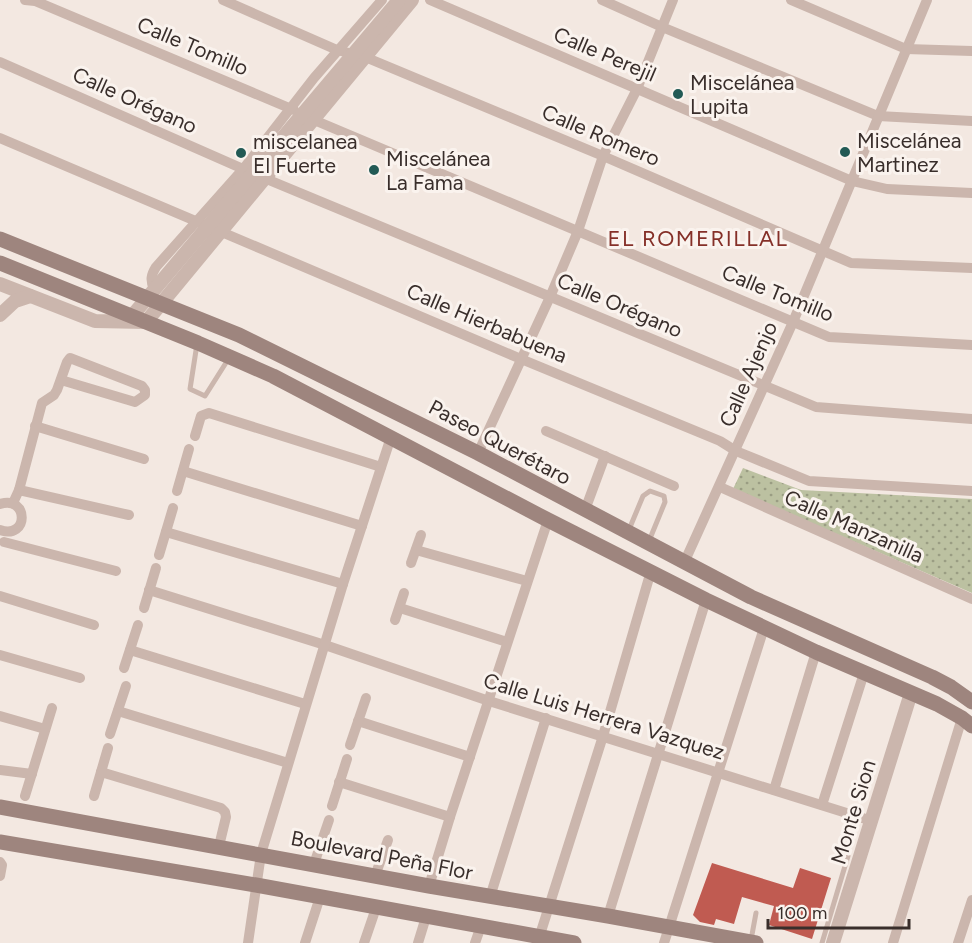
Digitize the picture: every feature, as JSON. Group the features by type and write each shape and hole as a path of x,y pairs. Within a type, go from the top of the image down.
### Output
{"main road":[{"name":"Paseo Querétaro","path":"0,239 154,296 239,335 478,453 751,597 932,677 972,702"},
{"path":"0,263 198,343 273,376 706,600 864,674 911,693 967,722"},
{"path":"741,617 751,597"},
{"name":"Boulevard Peña Flor","path":"0,807 753,943"},
{"path":"0,842 256,885 481,926 538,940 574,943"}],"street":[{"name":"Calle Romero","path":"223,0 337,50 359,56 603,156 850,263 972,268"},
{"path":"154,296 150,282 152,273 208,227 254,173 290,108 337,50 382,0"},
{"path":"0,284 95,321 139,319 154,296 208,227 254,173 308,118 359,56 399,0"},
{"path":"359,56 412,0"},
{"name":"Calle Perejil","path":"430,0 852,181 887,189 972,193"},
{"path":"602,0 878,116 972,121"},
{"path":"478,453 550,297 578,231 603,156 637,89 673,0"},
{"path":"791,0 906,49 972,51"},
{"name":"Calle Ajenjo","path":"684,563 793,322 821,250 927,0"},
{"name":"Calle Tomillo","path":"30,1 290,108 308,118 830,337 972,345"},
{"name":"Calle Orégano","path":"0,62 254,173 816,407 972,419"},
{"name":"Calle Hierbabuena","path":"0,138 720,441 736,451 809,481 972,491"},
{"path":"0,315 15,301 30,296"},
{"path":"13,503 19,490 42,403 54,395 70,358 142,386 145,396 135,402 61,380"},
{"path":"195,436 201,416 209,413 381,467"},
{"path":"35,426 144,459"},
{"path":"546,431 674,486"},
{"path":"248,943 261,854 305,704 391,437"},
{"path":"177,491 189,449"},
{"path":"585,510 605,456"},
{"path":"183,471 362,526"},
{"name":"Calle Manzanilla","path":"720,487 972,599"},
{"path":"19,490 129,515"},
{"path":"0,504 13,503 20,509 22,516 20,525 15,531 3,535"},
{"path":"159,555 173,507"},
{"path":"429,886 548,520"},
{"path":"166,532 343,584"},
{"path":"0,553 3,535"},
{"path":"3,535 116,571"},
{"path":"411,563 421,535"},
{"path":"416,550 527,580"},
{"path":"144,608 156,568"},
{"path":"538,940 603,736 651,571"},
{"name":"Calle Luis Herrera Vazquez","path":"150,590 325,645 489,701 872,821"},
{"path":"395,620 404,593"},
{"path":"0,596 94,625"},
{"path":"608,916 706,600"},
{"path":"400,608 507,642"},
{"path":"124,668 138,625"},
{"path":"664,943 764,628"},
{"path":"130,650 305,704"},
{"path":"774,790 816,652"},
{"path":"0,654 80,678"},
{"path":"822,805 864,674"},
{"path":"110,734 126,686"},
{"name":"Monte Sion","path":"833,943 911,693"},
{"path":"350,745 366,698"},
{"path":"26,796 52,708"},
{"path":"118,711 288,763"},
{"path":"0,716 45,729"},
{"path":"490,897 546,718"},
{"path":"358,721 470,758"},
{"path":"893,943 967,722"},
{"path":"94,796 108,748"},
{"path":"332,806 347,759"},
{"path":"0,770 32,774"},
{"path":"100,772 221,808 226,817 219,846"},
{"path":"339,782 450,817"},
{"path":"314,864 328,820"},
{"path":"375,876 388,840"},
{"path":"0,862 2,865 0,876"},
{"path":"305,943 320,897"},
{"path":"958,943 972,900"},
{"path":"364,943 376,908"},
{"path":"418,943 426,917"},
{"path":"475,943 481,926"}],"lane":[{"path":"198,343 190,389 205,396 230,357"},
{"path":"628,533 646,492 662,495 665,502 663,510 647,544"},
{"path":"822,943 848,856"},
{"path":"753,943 756,913"}],"green space":[{"path":"743,468 801,490 972,499 972,593 733,489"}],"building":[{"path":"712,863 793,888 800,868 831,878 812,939 769,925 774,906 742,897 734,924 716,919 714,925 700,922 693,915"}],"place":[{"name":"Miscelánea Lupita","path":"678,94"},
{"name":"Miscelánea Martinez","path":"845,152"},
{"name":"miscelanea El Fuerte","path":"241,153"},
{"name":"Miscelánea La Fama","path":"374,170"}],"district":[{"name":"EL ROMERILLAL","path":"698,238"}]}
